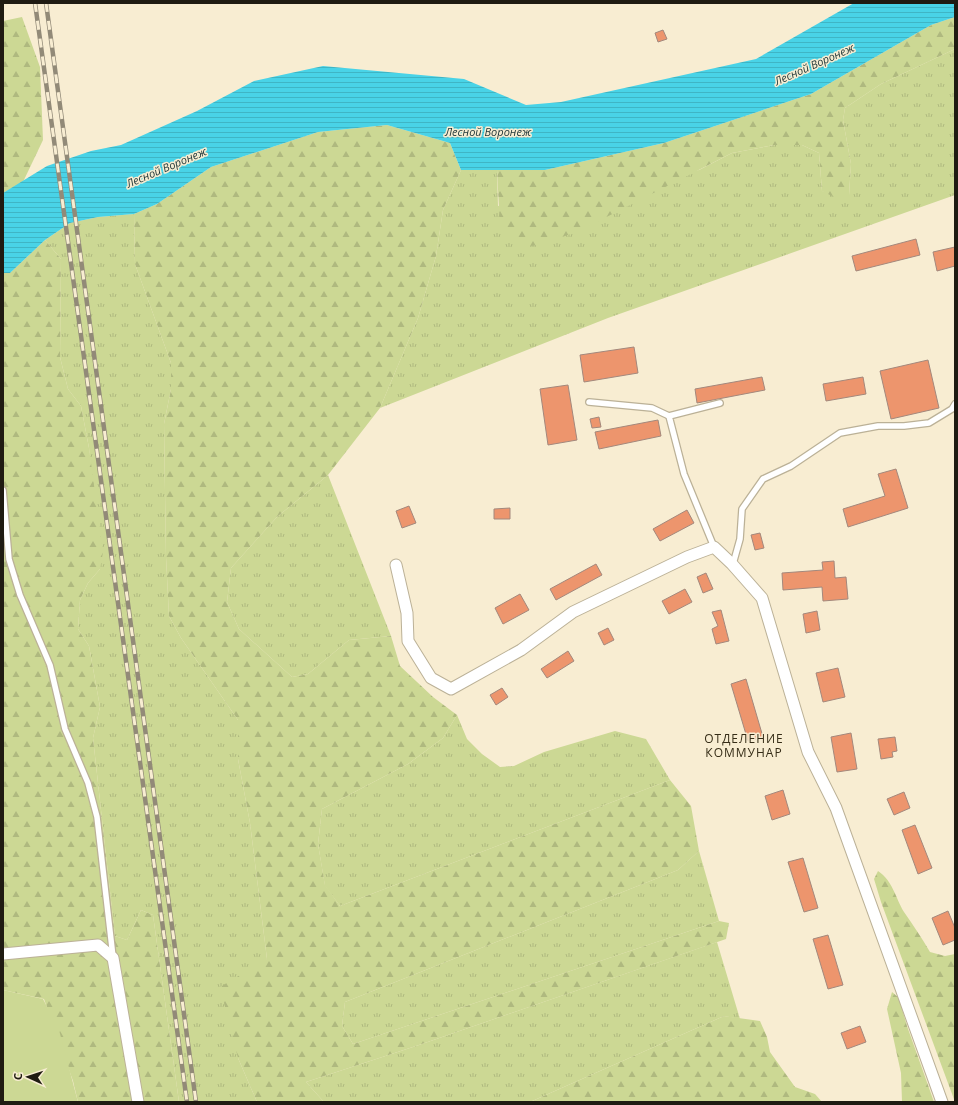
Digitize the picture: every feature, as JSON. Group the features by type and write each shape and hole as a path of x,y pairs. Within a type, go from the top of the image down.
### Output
{"street":[{"path":"396,565 407,613 408,641 431,678 451,689 521,650 573,612 687,557 714,547 732,564 762,598 808,752 836,808 942,1102"},
{"path":"3,954 98,945 113,958 138,1102"}],"lane":[{"path":"589,402 652,408 669,416 720,403"},
{"path":"732,564 740,539 742,509 763,479 791,466 840,433 878,426 904,426 930,423 952,409 955,404"},
{"path":"669,416 684,474 714,547"},
{"path":"3,490 5,548 20,595 50,665 65,729 88,783 97,817 113,958"}],"green space":[{"path":"22,17 40,67 43,140 23,182 3,193 3,21"},
{"path":"955,17 955,49 881,84 845,108 843,120 851,164 849,195 840,200 822,191 819,153 802,145 774,145 732,153 581,230 541,245 519,247 500,228 497,170 545,170 664,143 811,94 931,25"},
{"path":"955,49 955,195 608,318 380,408 418,318 436,256 443,210 461,170 497,170 498,206 699,170 732,153 774,145 802,145 819,153 822,191 849,195 851,164 843,120 845,108 881,84"},
{"path":"387,125 450,143 461,170 443,210 436,256 418,318 380,408 328,475 277,517 231,568 227,602 239,629 292,677 308,674 349,640 391,636 400,666 433,697 457,715 443,738 408,764 322,809 318,844 325,885 340,906 670,780 691,806 699,851 678,870 345,1002 342,1026 353,1044 719,921 729,923 726,939 419,1045 306,1082 324,1102 257,1102 238,1058 220,987 267,959 250,823 238,759 238,720 181,638 169,616 166,557 164,424 171,389 171,363 135,264 134,214 157,204 211,167 318,132"},
{"path":"134,214 135,264 171,363 171,389 164,424 166,557 169,616 181,638 238,720 238,759 250,823 267,959 238,1058 257,1102 179,1102 153,915 141,910 127,940 115,936 93,738 100,707 89,646 78,629 80,600 88,583 100,569 89,448 81,406 68,389 60,357 61,259 45,240 70,223 98,217"},
{"path":"45,240 61,259 60,357 68,389 81,406 89,448 103,552 100,569 88,583 80,600 78,629 89,646 100,707 93,738 115,936 127,940 141,910 153,915 179,1102 78,1102 73,1081 44,999 3,990 3,273 10,273"},
{"path":"328,475 391,636 349,640 308,674 292,677 239,629 227,602 231,568 277,517"},
{"path":"457,715 467,739 482,754 500,767 514,766 544,752 615,731 646,739 670,780 340,906 325,886 318,844 322,809 408,764 443,738"},
{"path":"699,851 719,921 353,1044 342,1026 345,1002 678,870"},
{"path":"878,871 890,884 904,912 930,952 945,956 955,954 955,1102 881,902 874,879"},
{"path":"717,942 740,1019 724,1016 530,1102 324,1102 306,1082 419,1045"},
{"path":"3,990 43,999 59,1030 78,1102 3,1102"},
{"path":"892,992 899,998 907,1026 934,1102 902,1102 901,1073 887,1009"},
{"path":"724,1016 760,1021 767,1037 770,1052 795,1087 815,1094 822,1102 530,1102"}],"water":[{"name":"Лесной Воронеж","path":"854,3 955,3 955,17 931,25 811,94 664,143 545,170 461,170 450,143 387,125 318,132 211,167 157,204 134,214 98,217 70,223 45,240 10,273 3,273 3,193 47,166 91,151 121,145 197,111 254,81 323,66 464,79 526,105 561,102 756,59"}],"building":[{"path":"663,30 667,39 658,42 655,33"},
{"path":"916,239 920,255 856,271 852,256"},
{"path":"955,247 955,266 937,271 933,252"},
{"path":"634,347 638,373 584,382 580,355"},
{"path":"928,360 939,408 891,419 880,371"},
{"path":"762,377 765,390 697,403 695,389"},
{"path":"863,377 866,394 826,401 823,384"},
{"path":"568,385 577,440 548,445 540,389"},
{"path":"599,417 601,427 592,428 590,419"},
{"path":"658,420 661,436 599,449 595,432"},
{"path":"896,469 908,508 848,527 843,509 885,496 878,474"},
{"path":"409,506 416,523 402,528 396,511"},
{"path":"510,508 510,519 494,519 494,509"},
{"path":"687,510 694,523 660,541 653,529"},
{"path":"760,533 764,548 755,550 751,535"},
{"path":"834,561 835,578 846,577 848,599 823,601 822,587 783,590 782,573 823,570 822,562"},
{"path":"596,564 602,575 556,600 550,589"},
{"path":"706,573 713,589 703,593 697,577"},
{"path":"685,589 692,602 669,614 662,601"},
{"path":"520,594 529,610 503,624 495,608"},
{"path":"721,610 729,641 716,644 712,629 718,626 712,612"},
{"path":"817,611 820,630 806,633 803,614"},
{"path":"608,628 614,640 604,645 598,633"},
{"path":"568,651 574,661 547,678 541,669"},
{"path":"838,668 845,697 823,702 816,673"},
{"path":"746,679 763,737 748,741 731,684"},
{"path":"502,688 508,697 496,705 490,695"},
{"path":"851,733 857,769 837,772 831,737"},
{"path":"895,737 897,751 892,752 893,757 881,759 878,739"},
{"path":"783,790 790,814 772,820 765,796"},
{"path":"904,792 910,808 894,815 887,799"},
{"path":"915,825 932,868 918,874 902,830"},
{"path":"803,858 818,908 804,912 788,862"},
{"path":"948,911 955,928 955,940 943,945 932,918"},
{"path":"828,935 843,985 828,989 813,939"},
{"path":"860,1026 866,1042 847,1049 841,1033"}],"railway":[{"path":"35,3 187,1102"},
{"path":"46,3 196,1102"}],"district":[{"name":"ОТДЕЛЕНИЕ КОММУНАР","path":"744,745"}]}
